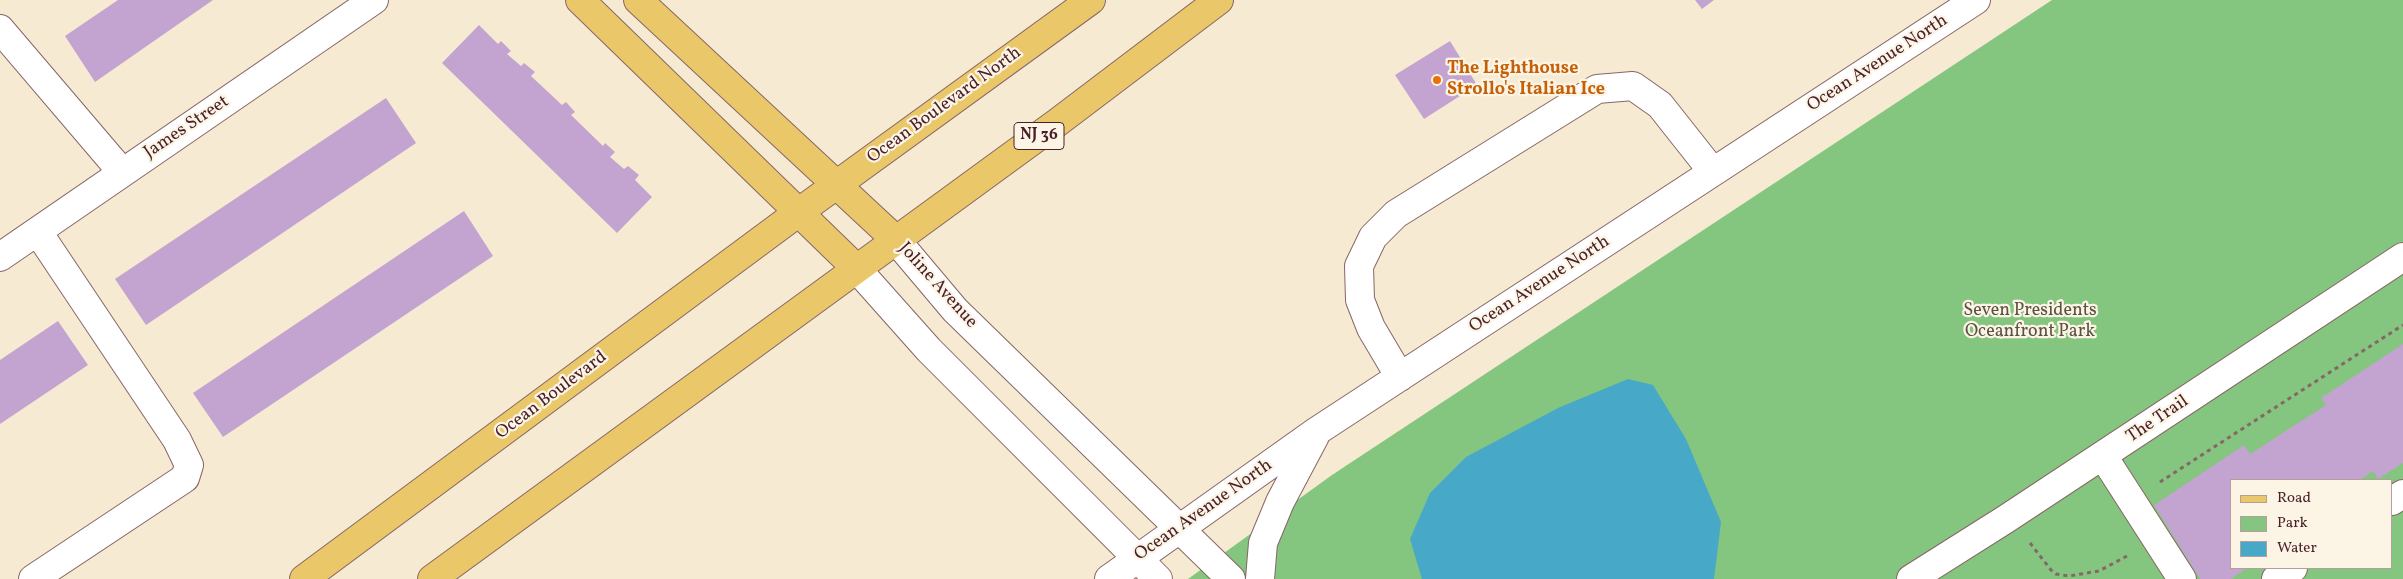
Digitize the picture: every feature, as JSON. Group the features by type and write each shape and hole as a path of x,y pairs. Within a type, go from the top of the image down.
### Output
{"main road":[{"path":"432,579 856,268 580,0"},
{"name":"Joline Avenue","path":"638,0 896,240"},
{"name":"Ocean Boulevard North","path":"799,212 1092,0"},
{"name":"NJ 36","path":"856,268 1058,122 1219,0"},
{"name":"Ocean Boulevard","path":"304,579 799,212"}],"street":[{"name":"James Street","path":"0,256 38,232 122,172 374,0"},
{"name":"Ocean Avenue North","path":"1109,579 1178,528 1317,431 1976,0"},
{"path":"0,29 122,172"},
{"path":"1400,377 1372,328 1360,300 1359,266 1374,237 1396,214 1597,89 1633,86 1660,104 1713,172"},
{"path":"34,579 186,478 189,465 177,440 38,232"},
{"name":"Joline Avenue","path":"896,240 955,310 1231,579"},
{"name":"The Trail","path":"1911,579 2103,456 2403,257"},
{"path":"856,268 929,350 1158,579"},
{"path":"1260,579 1263,543 1280,502 1317,431"},
{"path":"2103,456 2182,579"},
{"path":"2276,579 2291,569"}],"path":[{"path":"2131,502 2403,325"},
{"path":"2024,540 2031,544 2051,570 2056,574 2069,576 2099,571 2156,539"}],"green space":[{"name":"Seven Presidents Oceanfront Park","path":"2052,0 2403,0 2403,579 1188,579 1332,475"}],"water":[{"path":"1628,379 1653,385 1686,439 1721,522 1714,579 1422,579 1410,539 1430,493 1466,457 1558,408"}],"building":[{"path":"118,0 213,0 95,82 65,36"},
{"path":"1695,0 1714,0 1702,9"},
{"path":"479,25 498,44 501,41 511,51 507,54 521,66 524,63 535,72 531,76 562,105 566,102 575,112 571,115 603,146 605,143 615,152 610,157 624,169 628,166 639,175 635,180 652,197 617,233 442,63"},
{"name":"The Lighthouse Strollo's Italian Ice","path":"1450,41 1477,85 1424,119 1395,75"},
{"path":"386,98 416,143 146,325 115,279"},
{"path":"464,211 493,256 223,437 193,393"},
{"path":"58,321 88,365 0,424 0,360"},
{"path":"2403,344 2403,463 2378,479 2373,471 2361,479 2230,479 2230,569 2246,569 2231,579 2200,579 2154,505 2244,445 2250,454 2326,405 2321,398"}],"place":[{"name":"The Lighthouse Strollo's Italian Ice","path":"1437,80"}]}
